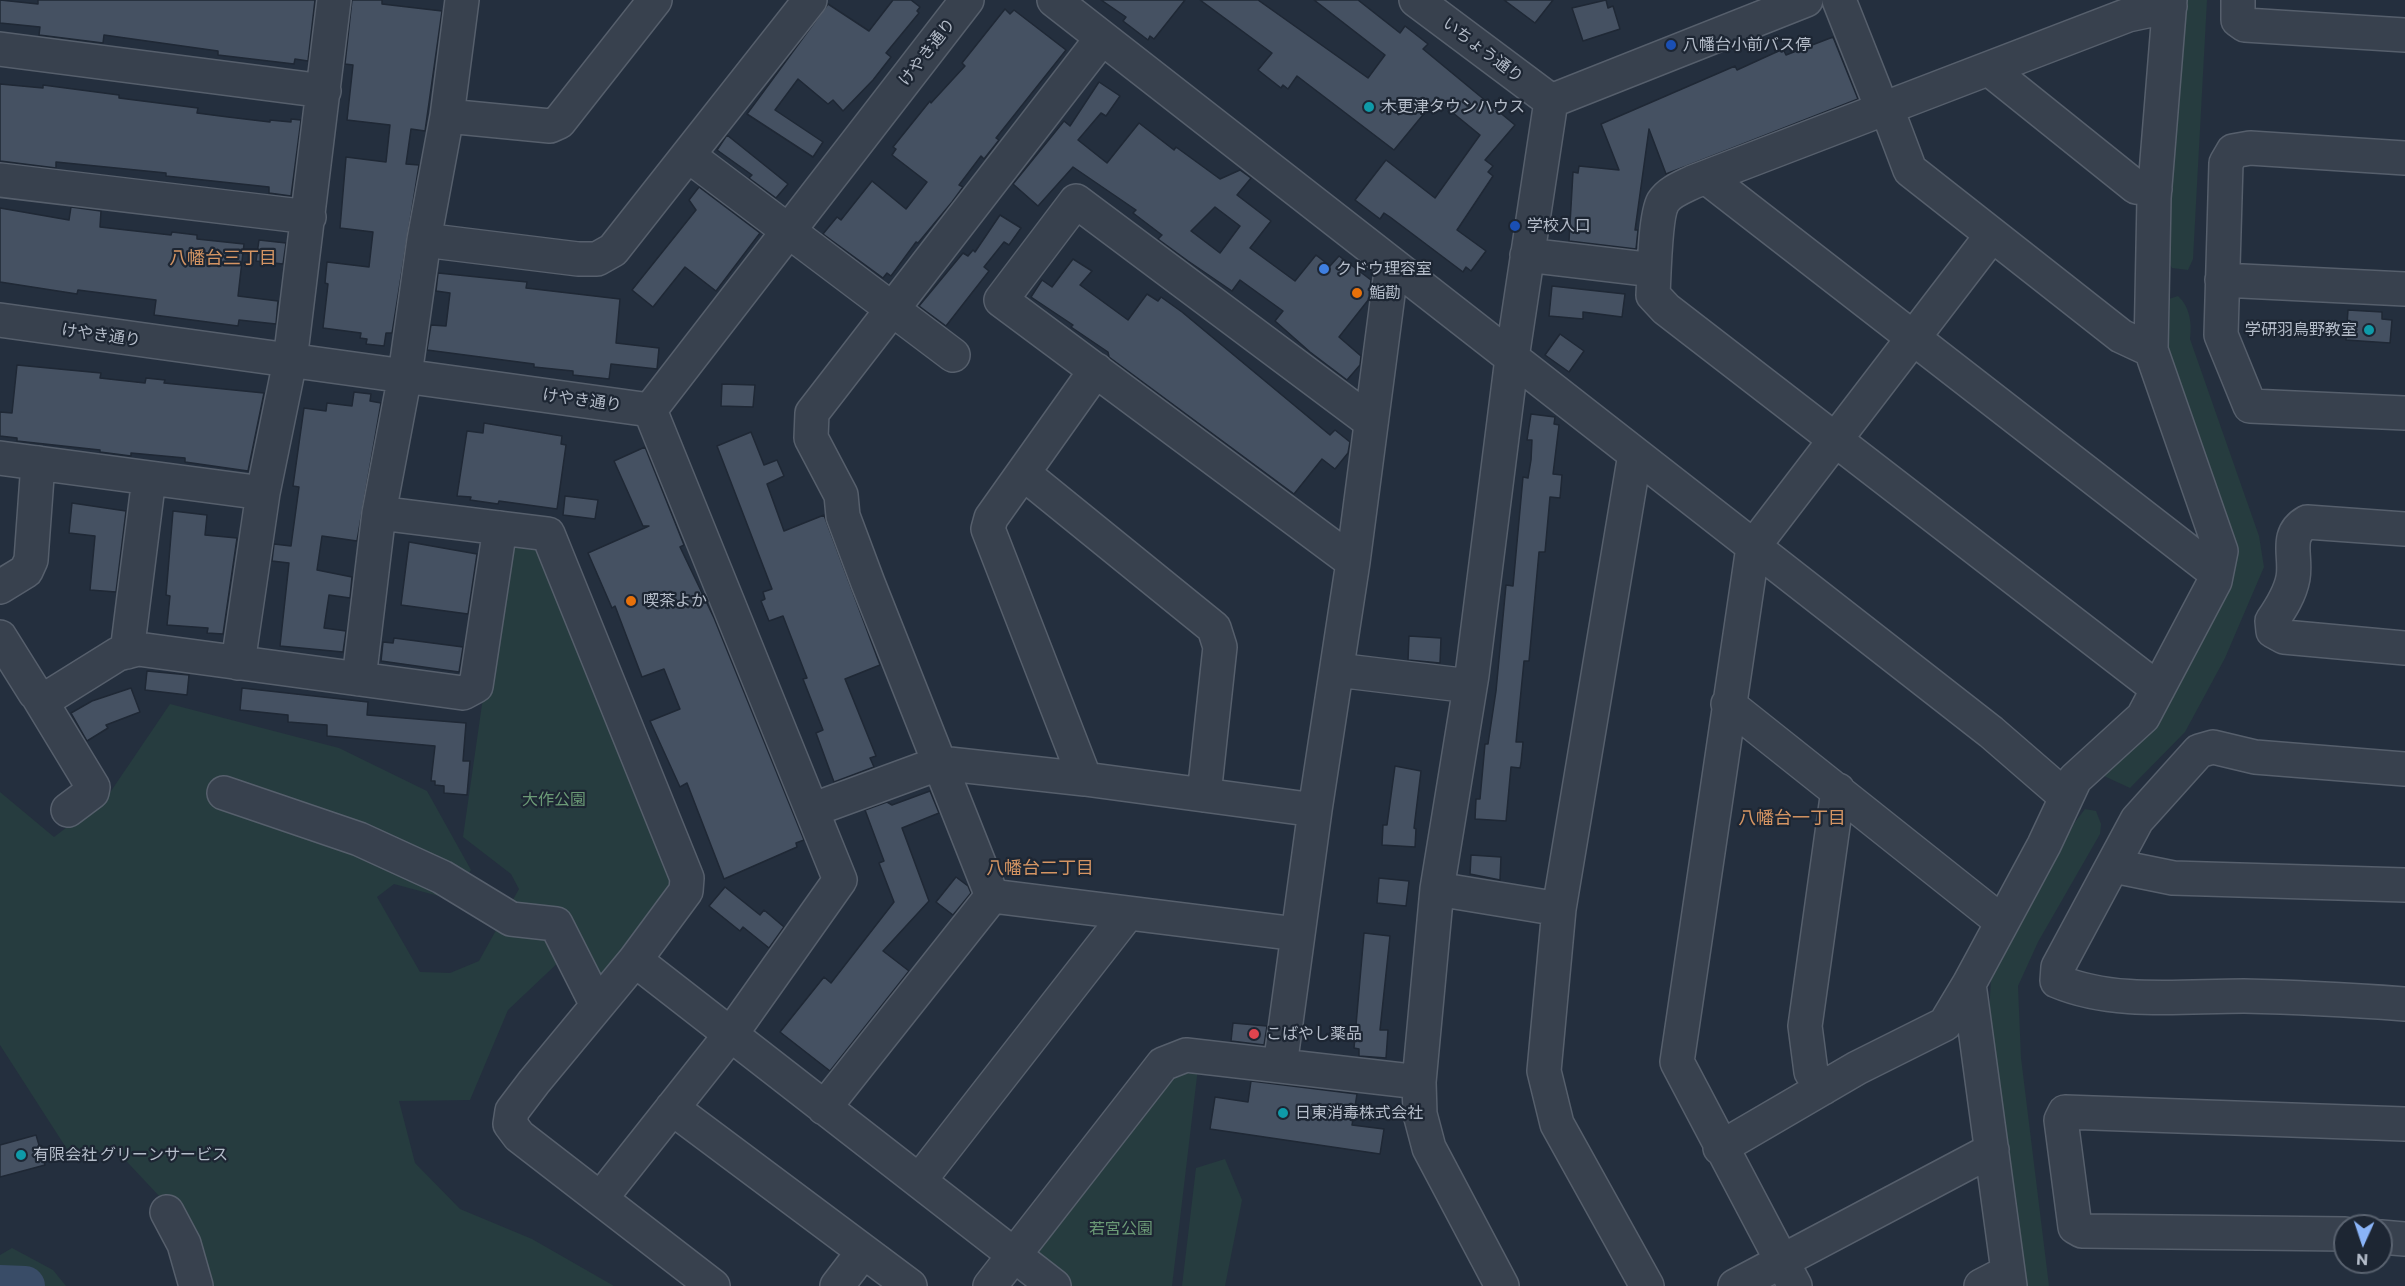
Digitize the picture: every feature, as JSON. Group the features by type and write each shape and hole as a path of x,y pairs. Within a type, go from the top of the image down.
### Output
{"street":[{"path":"238,663 263,493 290,361 334,0"},
{"path":"359,679 379,513 405,375 424,240 447,116 462,0"},
{"path":"447,116 550,126 559,122 655,0"},
{"path":"424,240 578,259 597,259 613,250 810,0"},
{"name":"けやき通り","path":"0,320 650,411 967,0"},
{"path":"1054,0 1154,81 1991,732 2066,797"},
{"name":"いちょう通り","path":"1416,0 1551,101"},
{"path":"1502,1286 1429,1148 1420,1114 1419,1082 1437,888 1470,686 1512,358 1551,101 1806,0"},
{"path":"1839,0 1910,170 2121,336 2151,350"},
{"path":"2238,0 2238,20 2246,25 2405,35"},
{"path":"1720,1148 1823,1088 1945,1023 1969,984 2075,779 2144,717 2158,689 2216,573 2221,551 2151,350 2155,189 2170,3 2128,15 1706,177 1670,194 1662,204 1653,295 1666,309 2158,689"},
{"path":"992,896 843,516 830,491 811,438 812,413 1102,38"},
{"path":"0,50 324,91"},
{"path":"1989,69 2136,187 2155,189"},
{"path":"2405,158 2250,148 2233,152 2226,163 2221,335 2250,406 2405,413"},
{"path":"689,156 953,355"},
{"path":"1706,177 2216,573"},
{"path":"0,180 309,218"},
{"path":"1353,562 1001,300 1076,201 1371,422"},
{"path":"1788,1273 1720,1148 1677,1062 1728,704 1753,547 1992,235"},
{"path":"1527,255 1654,270"},
{"path":"1280,1065 1297,934 1353,562 1392,264"},
{"path":"2222,280 2405,289"},
{"path":"1085,779 988,529 991,518 1096,370"},
{"path":"601,1198 731,1035 840,880 812,810 694,549 650,411"},
{"path":"1635,454 1560,909 1544,1071 1557,1124 1647,1286"},
{"path":"0,458 263,493"},
{"path":"0,587 26,571 31,560 38,463"},
{"path":"1023,473 1214,628 1220,647 1204,795"},
{"path":"127,652 149,478"},
{"path":"379,513 548,534 687,878 686,891 635,960 512,1111 510,1124 519,1136 712,1286"},
{"path":"2405,529 2307,522 2296,528 2292,536 2293,577 2284,604 2272,621 2273,631 2284,638 2405,648"},
{"path":"36,693 49,697 118,654 138,650 463,693 476,686 500,528"},
{"path":"0,637 93,787 92,792 68,810"},
{"path":"1337,670 1470,686"},
{"path":"1728,704 2002,922"},
{"path":"2405,769 2255,757 2213,747 2199,751 2137,820 2058,967 2057,981 2075,989 2110,995 2309,997 2405,1004"},
{"path":"812,810 940,763 1085,779 1315,810"},
{"path":"1823,1088 1810,1072 1805,1026 1838,790"},
{"path":"224,793 359,839 442,877 511,919 556,924 597,1005"},
{"path":"2114,866 2173,878 2405,885"},
{"path":"1437,888 1560,909"},
{"path":"992,896 1297,934"},
{"path":"824,1108 992,896"},
{"path":"919,1181 1128,913"},
{"path":"635,960 1016,1254 1054,1286"},
{"path":"1969,984 1992,1150 2000,1281"},
{"path":"990,1286 1163,1064 1186,1055 1419,1082"},
{"path":"672,1108 910,1286"},
{"path":"2333,1234 2082,1231 2075,1227 2061,1120 2065,1112 2405,1124"},
{"path":"1735,1286 1788,1273 1992,1150"},
{"path":"167,1212 184,1244 196,1286"},
{"path":"837,1286 862,1252"}],"green space":[{"path":"2184,0 2207,0 2193,259 2188,270 2172,268 2167,260"},
{"path":"2178,296 2188,310 2191,327 2190,339 2259,536 2264,567 2225,658 2185,732 2130,788 2104,776 2161,717 2227,586 2238,555 2164,338 2165,311 2169,299"},
{"name":"大作公園","path":"519,541 535,541 683,877 603,987 582,940 508,1010 470,1100 399,1101 415,1163 460,1209 532,1239 614,1286 205,1286 192,1231 114,1148 74,1160 0,1045 0,792 54,837 107,797 170,704 339,748 427,791 471,870 450,899 394,884 377,897 420,972 450,973 479,961 519,889 511,874 463,837 504,551"},
{"path":"2085,809 2096,811 2101,824 2100,834 2038,942 2018,986 2021,1058 2049,1286 2025,1286 1989,1014 1991,979 2075,822"},
{"name":"若宮公園","path":"1198,1068 1172,1286 1072,1286 1036,1257 1037,1242 1170,1073"},
{"path":"1225,1159 1242,1200 1225,1286 1182,1286 1196,1168"},
{"path":"12,1248 53,1270 66,1286 0,1286 0,1255"}],"building":[{"path":"0,0 38,4 38,0 315,0 308,61 295,59 294,64 218,55 218,51 104,35 103,43 39,35 40,27 0,23"},
{"path":"352,0 382,0 382,4 442,11 425,131 411,129 406,164 419,165 392,333 386,333 384,346 366,344 367,339 360,338 361,333 323,328 328,284 325,283 327,262 369,267 373,232 340,228 346,157 386,162 390,125 347,120 353,65 345,64"},
{"path":"893,0 911,0 920,7 917,11 919,13 886,53 891,57 873,80 843,111 833,100 828,104 798,79 775,110 823,142 813,157 747,114 828,4 869,31"},
{"path":"1101,0 1185,0 1154,39 1150,36 1148,40 1123,21 1126,17"},
{"path":"1200,0 1258,0 1368,78 1385,55 1314,0 1358,0 1400,33 1405,26 1428,44 1423,49 1515,125 1485,160 1493,166 1488,172 1493,176 1457,230 1486,251 1471,271 1466,267 1463,272 1384,213 1380,219 1355,200 1386,160 1435,198 1480,135 1436,99 1394,150 1297,76 1288,89 1283,85 1281,88 1258,70 1272,53"},
{"path":"1504,0 1553,0 1535,23"},
{"path":"1606,0 1608,8 1613,6 1620,29 1583,41 1572,8"},
{"path":"1005,9 1010,14 1014,10 1066,50 996,138 999,140 984,159 981,156 959,185 963,187 952,202 918,243 916,242 891,276 887,273 883,278 823,234 837,217 841,220 872,181 906,209 927,182 892,155 896,149 893,147 930,101 931,103 965,66 962,63"},
{"path":"1833,37 1858,99 1666,174 1649,129 1635,230 1638,230 1636,249 1569,241 1573,172 1578,173 1579,166 1619,170 1601,124 1735,66 1737,70 1783,49 1786,55"},
{"path":"1099,82 1120,96 1106,116 1101,113 1078,140 1107,163 1139,123 1174,150 1176,147 1220,179 1240,170 1251,178 1237,195 1271,221 1250,248 1295,281 1316,255 1330,266 1339,256 1371,280 1369,299 1339,337 1361,356 1360,365 1347,380 1275,321 1283,311 1240,280 1232,291 1188,261 1158,239 1162,235 1133,213 1136,210 1073,167 1038,206 1013,184 1064,121 1070,126","holes":["1215,207 1240,226 1220,253 1191,231"]},
{"path":"0,84 43,88 43,85 119,95 119,98 198,108 197,113 228,117 270,122 270,120 291,122 291,119 301,120 291,196 269,193 269,187 166,176 166,173 56,162 56,168 0,161"},
{"path":"727,135 788,184 776,198 749,178 752,175 717,150"},
{"path":"699,187 760,233 716,291 685,267 653,307 632,290 696,210 689,200"},
{"path":"71,207 101,211 100,227 171,235 172,232 197,235 197,239 244,244 238,296 278,301 276,324 239,320 238,326 154,315 156,300 78,290 77,294 0,282 0,208 69,220"},
{"path":"1000,215 1021,228 1009,245 1004,242 984,267 989,271 946,326 919,306 963,253 968,256 973,250 975,252"},
{"path":"259,240 286,243 283,264 256,261"},
{"path":"1073,259 1092,271 1080,285 1128,320 1147,294 1158,301 1161,297 1330,435 1335,430 1350,442 1348,453 1335,469 1322,459 1294,494 1109,357 1108,352 1071,327 1073,325 1031,297 1042,280 1052,287"},
{"path":"438,273 527,282 526,288 620,299 616,343 659,348 657,369 611,364 609,379 573,375 573,371 534,367 534,364 427,350 431,325 446,326 450,293 436,291"},
{"path":"1552,286 1625,294 1622,317 1583,312 1583,319 1549,316"},
{"name":"学研羽鳥野教室","path":"2348,310 2382,312 2382,319 2392,320 2390,343 2346,340"},
{"path":"1560,334 1584,351 1569,372 1545,355"},
{"path":"17,365 101,373 100,378 145,383 146,378 165,380 164,383 264,393 248,471 185,462 185,458 131,453 131,456 100,452 100,450 17,441 17,438 0,436 0,412 12,413"},
{"path":"722,384 755,385 753,407 721,406"},
{"path":"354,392 371,394 370,401 381,403 357,541 322,536 317,570 352,577 350,598 329,595 324,628 346,631 343,652 280,646 289,563 272,561 274,544 291,546 299,487 293,486 304,408 326,411 327,403 352,406"},
{"path":"1531,414 1555,417 1554,424 1559,425 1553,474 1562,475 1560,498 1550,497 1545,552 1539,552 1529,661 1524,661 1516,742 1523,742 1521,763 1520,768 1511,767 1506,821 1475,819 1476,799 1480,799 1485,744 1488,744 1496,691 1506,585 1513,586 1523,477 1528,478 1531,460 1532,440 1527,440"},
{"path":"484,423 562,436 561,444 566,445 557,509 499,501 498,504 457,496 467,431 483,433"},
{"path":"751,432 764,465 777,460 784,476 767,484 784,531 824,515 880,665 845,679 876,756 870,758 874,767 834,782 816,733 823,730 803,679 807,678 783,616 769,621 761,601 765,599 763,592 772,589 717,446"},
{"path":"645,447 684,545 680,547 714,618 804,840 796,843 797,847 724,879 687,783 680,787 650,721 680,709 664,669 642,677 615,606 612,608 588,553 649,526 643,526 614,461"},
{"path":"565,496 598,500 595,519 563,515"},
{"path":"72,503 126,511 116,592 90,590 95,536 69,533"},
{"path":"173,511 207,515 205,535 237,538 223,634 207,633 208,628 167,625 170,596 166,595"},
{"path":"409,542 477,554 468,614 401,605"},
{"path":"1409,636 1441,638 1440,663 1408,660"},
{"path":"394,638 463,647 459,672 381,661 383,642 393,643"},
{"path":"147,671 189,675 187,695 145,690"},
{"path":"131,688 140,712 106,725 108,728 87,741 71,713 92,701"},
{"path":"242,688 368,702 367,715 466,723 463,761 470,761 467,795 444,793 444,786 435,785 435,781 431,781 435,746 327,736 327,725 288,722 288,715 240,710"},
{"path":"1395,766 1421,771 1414,828 1416,829 1415,847 1382,845 1383,825 1387,825"},
{"path":"930,791 939,813 902,828 929,901 883,951 909,971 830,1071 780,1032 824,977 831,983 894,902 879,863 884,861 865,810 887,802 892,805"},
{"path":"1471,855 1501,857 1500,880 1470,874"},
{"path":"956,877 968,886 971,893 953,915 936,902"},
{"path":"1379,878 1409,881 1406,906 1377,903"},
{"path":"725,887 760,915 764,910 784,927 769,948 743,927 740,931 709,906"},
{"path":"1364,933 1390,936 1380,1030 1388,1030 1386,1058 1359,1056 1359,1049 1354,1048"},
{"path":"1233,1023 1267,1026 1264,1045 1231,1041"},
{"name":"日東消毒株式会社","path":"1251,1081 1357,1094 1352,1125 1384,1129 1380,1154 1210,1129 1215,1097 1248,1102"},
{"name":"有限会社 グリーンサービス","path":"36,1135 45,1165 0,1177 0,1145"}],"waterway":[{"path":"0,1285 25,1286"}],"place":[{"name":"八幡台小前バス停","path":"1671,45"},
{"name":"木更津タウンハウス","path":"1369,107"},
{"name":"学校入口","path":"1515,226"},
{"name":"クドウ理容室","path":"1324,269"},
{"name":"鮨勘","path":"1357,293"},
{"name":"学研羽鳥野教室","path":"2369,330"},
{"name":"喫茶よか","path":"631,601"},
{"name":"こばやし薬品","path":"1254,1034"},
{"name":"日東消毒株式会社","path":"1283,1113"},
{"name":"有限会社 グリーンサービス","path":"21,1155"}],"district":[{"name":"八幡台三丁目","path":"223,258"},
{"name":"八幡台一丁目","path":"1792,818"},
{"name":"八幡台二丁目","path":"1040,868"}]}
